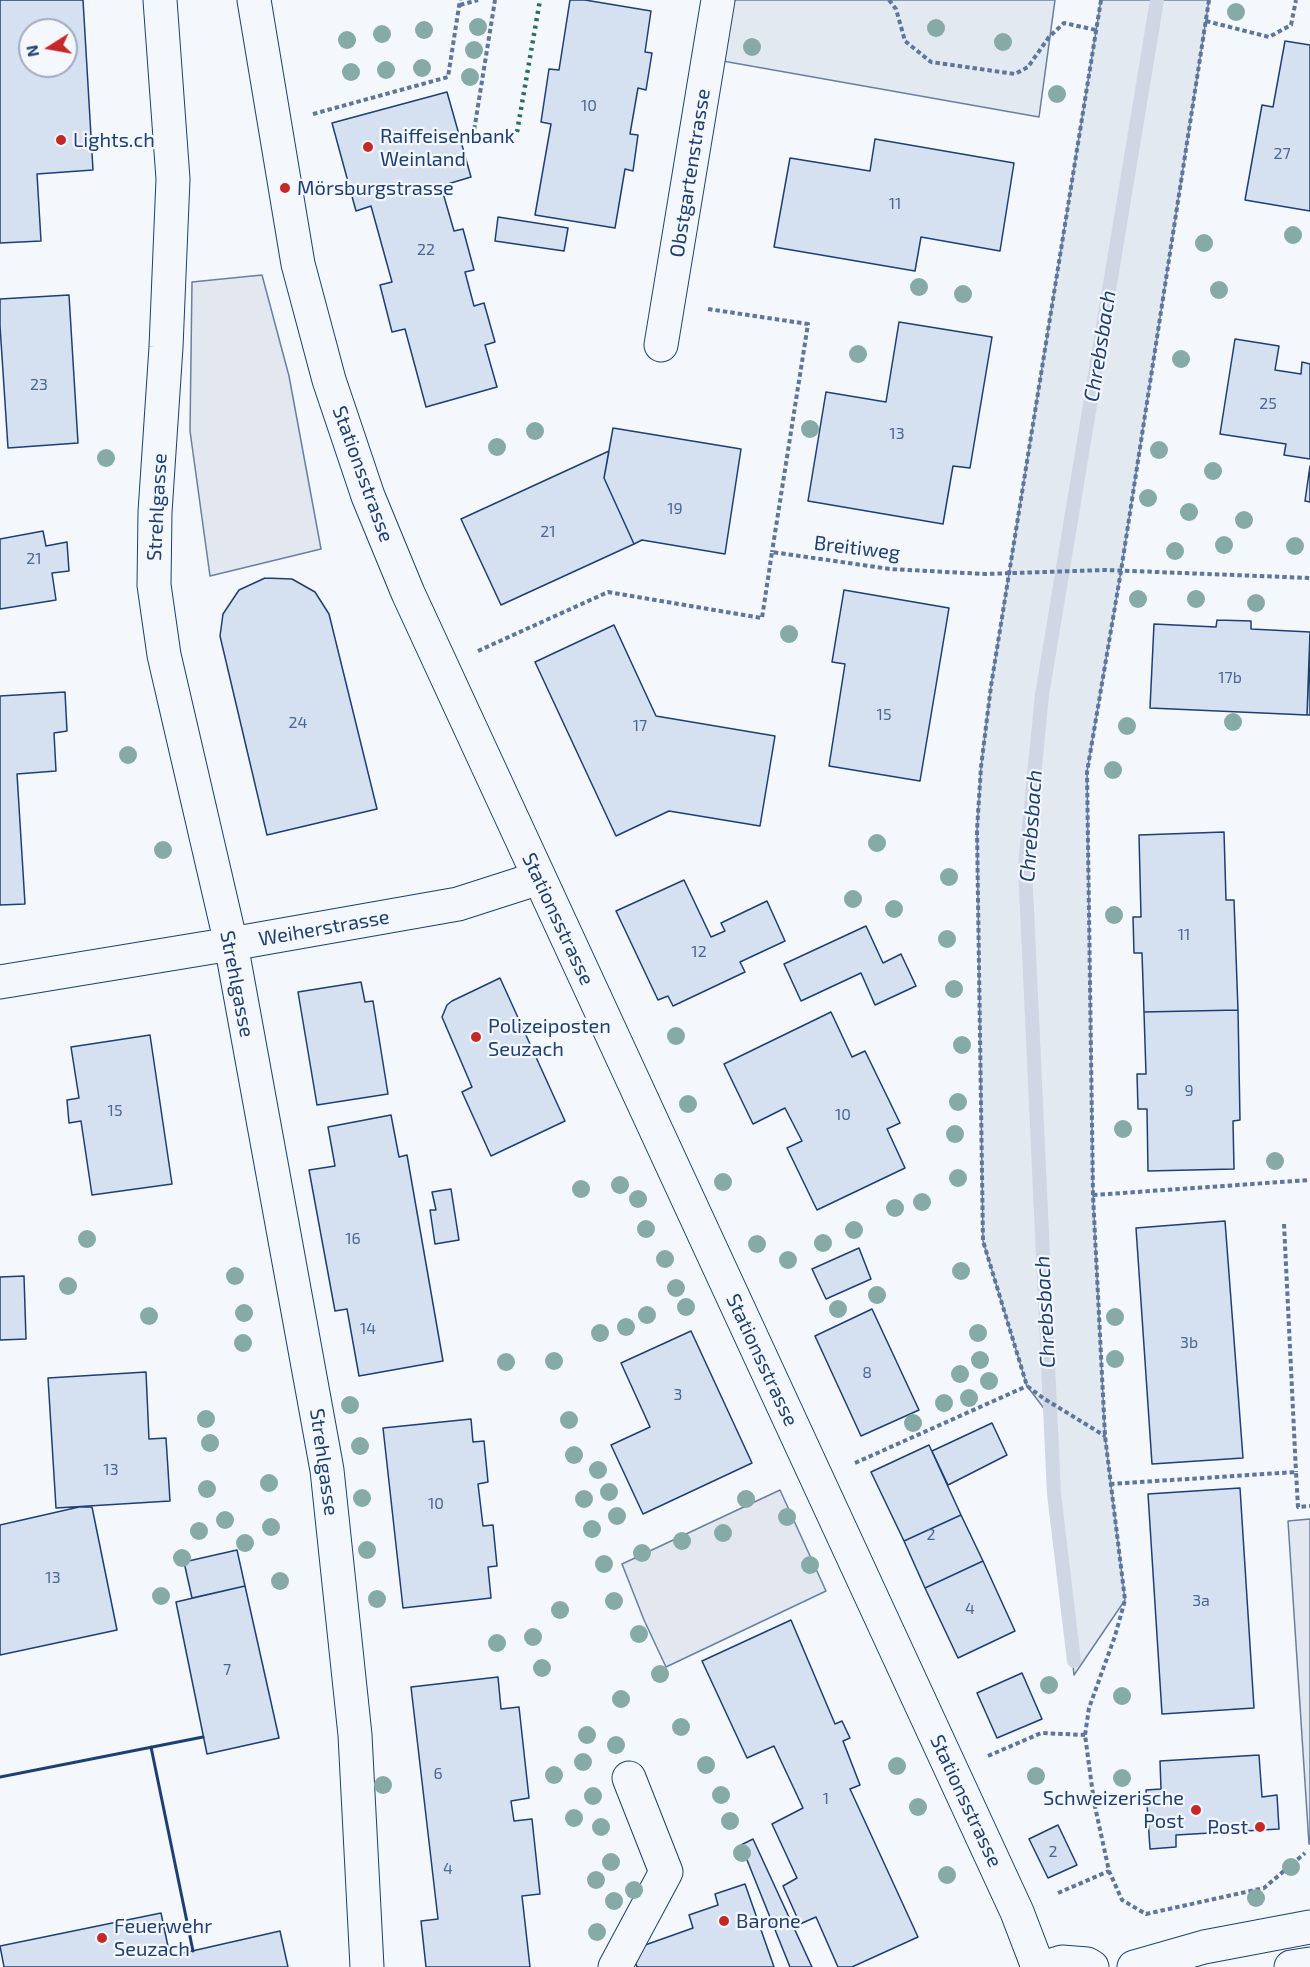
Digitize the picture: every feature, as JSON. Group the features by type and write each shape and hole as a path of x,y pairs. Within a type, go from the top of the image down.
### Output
{"street":[{"name":"Strehlgasse","path":"160,0 173,179 166,347 155,512 154,585 164,655 231,944 327,1470 355,1736 367,1967"},
{"name":"Stationsstrasse","path":"254,0 298,264 329,380 368,496 408,593 1002,1880 1038,1967"},
{"name":"Obstgartenstrasse","path":"661,345 718,0"},
{"name":"Weiherstrasse","path":"0,982 458,904 539,878"},
{"path":"615,1967 666,1872 629,1778"},
{"path":"1134,1967 1204,1947 1310,1927"},
{"path":"1046,1967 1062,1962 1087,1964 1092,1967"},
{"path":"1291,1967 1310,1964"}],"path":[{"path":"312,114 448,77 460,2 478,0"},
{"path":"473,137 495,0"},
{"path":"889,0 896,9 905,41 931,62 1016,74 1028,67 1049,37 1064,24 1096,30"},
{"path":"1101,0 986,725 976,830 983,1241 1027,1386 1105,1436"},
{"path":"1209,0 1087,772 1093,1195 1105,1436 1125,1599 1115,1636 1089,1708 1085,1735 1094,1802 1108,1871 1122,1899 1146,1914 1264,1888 1305,1853"},
{"path":"1206,21 1269,37 1291,25 1296,0"},
{"path":"472,653 608,592 762,618 808,324 668,303"},
{"name":"Breitiweg","path":"772,552 890,569 1010,574 1106,570 1310,578"},
{"path":"1093,1195 1310,1180"},
{"path":"1284,1224 1298,1507 1310,1506"},
{"path":"844,1467 1027,1386"},
{"path":"1110,1484 1296,1472"},
{"path":"979,1760 1041,1733 1085,1735"},
{"path":"1058,1893 1108,1871"}],"shaded area":[{"path":"728,0 1055,0 1039,117 717,60"},
{"path":"1101,0 1209,0 1121,571 1087,772 1093,1195 1105,1436 1125,1600 1074,1675 1056,1494 1052,1419 1027,1386 983,1241 977,830 981,767 991,686"},
{"path":"262,275 289,376 321,549 210,576 190,431 192,282"},
{"path":"780,1490 826,1591 666,1667 622,1564"},
{"path":"1310,1519 1310,1844 1309,1844 1288,1521"}],"building":[{"path":"0,0 83,0 93,170 37,174 41,241 0,243"},
{"path":"570,0 585,0 651,11 645,52 652,53 646,90 638,88 630,134 638,135 633,171 625,169 615,228 535,215 551,124 541,122 549,69 559,70"},
{"path":"1285,41 1310,45 1310,211 1245,200 1262,105 1273,107"},
{"path":"447,92 471,177 441,186 454,231 463,229 474,270 465,272 474,306 484,303 495,342 485,345 497,387 426,407 405,329 392,332 380,285 392,282 371,206 356,211 332,123"},
{"path":"875,139 1014,163 1000,251 921,237 915,271 774,247 790,158 870,171"},
{"path":"498,217 568,228 564,251 495,241"},
{"path":"69,295 78,443 8,448 0,299"},
{"path":"899,322 992,337 970,468 953,466 943,524 808,501 826,392 886,402"},
{"path":"1235,339 1279,346 1275,370 1301,374 1302,362 1310,364 1310,459 1284,455 1286,444 1220,434"},
{"path":"613,428 741,449 725,554 642,540 634,544 604,478"},
{"path":"609,451 604,478 634,544 501,605 461,519"},
{"path":"1310,466 1310,502 1305,501"},
{"path":"43,531 46,546 67,542 69,571 52,573 56,600 0,609 0,539"},
{"path":"265,578 292,579 315,592 329,614 377,809 267,835 220,636 223,614 239,590"},
{"path":"844,590 949,608 920,781 829,766 845,664 832,662"},
{"path":"1217,620 1251,621 1251,629 1310,632 1307,715 1150,708 1154,624 1216,627"},
{"path":"614,625 656,716 775,736 760,826 669,811 616,836 535,662"},
{"path":"1310,648 1310,715 1307,715"},
{"path":"65,692 67,731 54,733 56,771 17,774 25,904 0,905 0,696"},
{"path":"1224,832 1226,900 1234,900 1238,1010 1144,1012 1142,953 1134,953 1133,917 1141,917 1139,835"},
{"path":"684,880 711,937 725,931 721,923 767,901 785,941 740,962 745,972 673,1006 668,996 658,1000 616,911"},
{"path":"866,926 883,963 901,954 916,986 875,1005 861,973 801,1001 784,964"},
{"path":"500,978 565,1121 491,1156 462,1092 472,1087 442,1017 447,1005 452,1001"},
{"path":"361,982 365,1002 373,1001 388,1094 317,1105 298,992"},
{"path":"1238,1010 1240,1120 1233,1121 1234,1169 1148,1171 1147,1109 1138,1109 1137,1074 1146,1074 1144,1012"},
{"path":"831,1012 852,1057 865,1051 900,1123 887,1129 905,1168 817,1210 787,1148 802,1141 785,1108 753,1124 724,1064"},
{"path":"150,1035 172,1184 92,1195 81,1121 69,1123 67,1100 79,1098 71,1047"},
{"path":"391,1115 399,1157 407,1155 443,1361 359,1376 347,1309 335,1311 309,1170 335,1166 328,1127"},
{"path":"451,1189 459,1240 435,1244 430,1210 436,1210 432,1192"},
{"path":"1225,1221 1243,1458 1152,1464 1136,1228"},
{"path":"859,1248 871,1279 826,1299 812,1269"},
{"path":"24,1276 26,1339 0,1340 0,1277"},
{"path":"872,1309 919,1410 861,1436 815,1336"},
{"path":"691,1331 752,1463 643,1514 611,1445 650,1427 621,1363"},
{"path":"146,1372 149,1439 166,1438 170,1501 56,1508 48,1378"},
{"path":"471,1419 473,1442 484,1441 488,1482 478,1484 483,1526 493,1525 497,1566 488,1567 491,1598 403,1608 383,1428"},
{"path":"992,1423 1007,1455 948,1485 932,1451"},
{"path":"929,1445 961,1515 904,1541 871,1472"},
{"path":"1240,1488 1254,1708 1162,1714 1148,1494"},
{"path":"79,1507 92,1507 117,1630 0,1655 0,1525"},
{"path":"961,1515 983,1561 925,1588 904,1541"},
{"path":"237,1550 245,1586 192,1598 184,1562"},
{"path":"983,1561 1015,1631 958,1658 925,1588"},
{"path":"245,1586 279,1738 207,1754 176,1602"},
{"path":"791,1620 835,1724 842,1721 850,1738 843,1741 860,1785 850,1789 918,1937 852,1967 838,1967 816,1917 800,1924 783,1886 797,1878 772,1824 803,1808 774,1746 747,1758 702,1661"},
{"path":"1022,1673 1042,1719 997,1738 977,1693"},
{"path":"498,1677 501,1709 519,1707 529,1798 511,1801 514,1821 532,1819 540,1894 522,1896 530,1967 426,1967 421,1921 438,1919 411,1687"},
{"path":"1259,1755 1262,1797 1277,1795 1279,1829 1176,1835 1176,1847 1150,1849 1146,1790 1161,1789 1160,1761"},
{"path":"1058,1825 1077,1865 1048,1878 1029,1839"},
{"path":"753,1839 812,1967 790,1967 741,1845"},
{"name":"Barone","path":"745,1884 774,1967 637,1967 631,1950 693,1928 689,1915 718,1905 715,1894"},
{"name":"Feuerwehr Seuzach","path":"161,1913 170,1956 280,1931 288,1967 4,1967 0,1946"}],"waterway":[{"name":"Chrebsbach","path":"1074,1661 1054,1494 1025,866 1042,695 1157,0"}],"hedge":[{"path":"517,132 540,0"}],"wall":[{"path":"0,1777 203,1737"},
{"path":"151,1747 193,1951"}],"place":[{"name":"Lights.ch","path":"61,140"},
{"name":"Raiffeisenbank Weinland","path":"368,147"},
{"name":"Mörsburgstrasse","path":"285,188"},
{"name":"Polizeiposten Seuzach","path":"476,1037"},
{"name":"Schweizerische Post","path":"1196,1810"},
{"name":"Post","path":"1260,1827"},
{"name":"Barone","path":"724,1921"},
{"name":"Feuerwehr Seuzach","path":"102,1938"}]}
